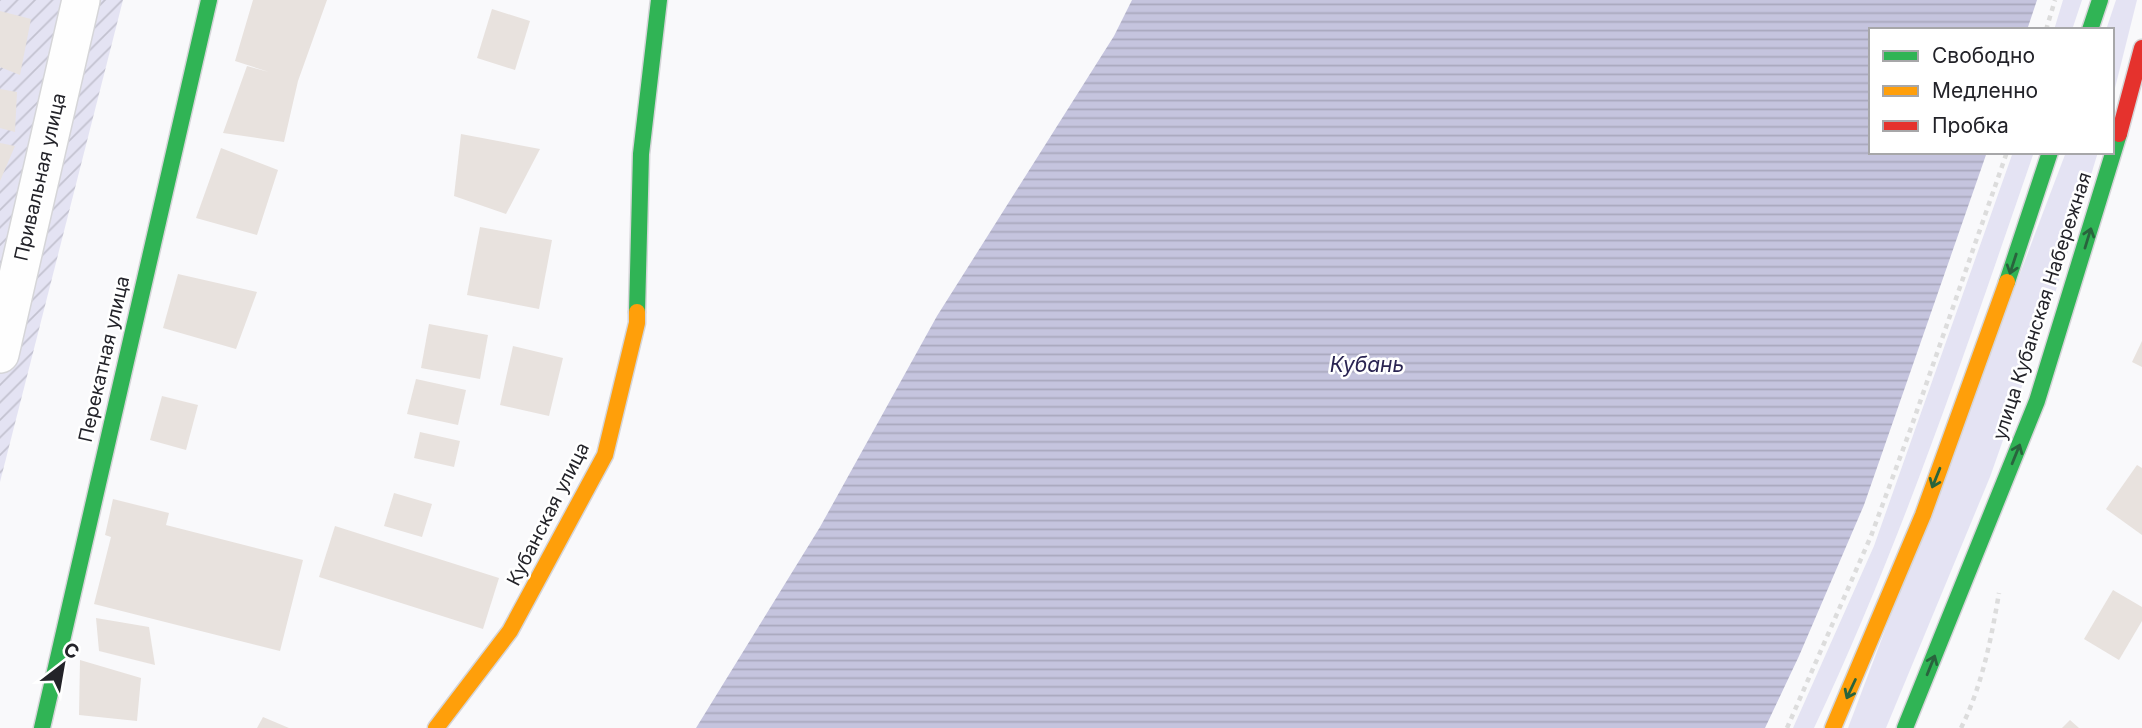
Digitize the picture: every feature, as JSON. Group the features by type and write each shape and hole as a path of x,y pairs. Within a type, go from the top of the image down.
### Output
{"street":[{"name":"Привальная улица","path":"0,354 80,0"},
{"name":"Перекатная улица","path":"42,728 209,0"},
{"name":"Кубанская улица","path":"436,728 510,631 605,455 638,323 641,154 659,0"},
{"path":"2091,28 2100,0"},
{"name":"улица Кубанская Набережная","path":"2114,152 2142,48"},
{"name":"улица Кубанская Набережная","path":"1833,728 1858,674 1970,393 2049,154"},
{"name":"улица Кубанская Набережная","path":"1905,728 2037,401 2114,154"}],"path":[{"path":"2047,28 2055,0"},
{"path":"1787,728 1796,714 1871,536 2006,154"}],"shaded area":[{"path":"0,0 123,0 0,482"},
{"path":"2063,0 2082,0 2073,28 2055,28"},
{"path":"2116,0 2137,0 2114,92 2114,28 2107,28"},
{"path":"2012,154 2033,154 1932,443 1876,587 1814,728 1793,728 1874,546"},
{"path":"2065,154 2097,154 2057,287 1990,477 1886,728 1848,728"}],"water":[{"name":"Кубань","path":"1132,0 2037,0 2028,28 1869,28 1869,154 1986,154 1864,505 1765,728 696,728 820,527 937,316 1114,36"}],"building":[{"path":"253,0 327,0 298,81 284,142 223,133 247,66 269,72 235,61"},
{"path":"492,9 530,21 515,70 477,58"},
{"path":"0,11 31,19 20,75 0,67"},
{"path":"0,89 17,92 15,132 0,128"},
{"path":"461,134 540,149 506,214 454,196"},
{"path":"0,143 15,146 0,181"},
{"path":"221,148 278,170 257,235 196,218"},
{"path":"480,227 552,240 539,309 467,295"},
{"path":"178,274 257,292 236,349 163,328"},
{"path":"429,324 488,335 480,379 421,368"},
{"path":"2142,341 2142,367 2132,362"},
{"path":"513,346 563,358 549,416 500,405"},
{"path":"416,379 466,390 458,425 407,414"},
{"path":"162,396 198,405 186,450 150,440"},
{"path":"420,432 460,441 454,467 414,458"},
{"path":"2137,465 2142,468 2142,535 2106,509"},
{"path":"394,493 432,504 422,537 384,526"},
{"path":"113,499 169,513 166,525 303,560 280,651 94,604 111,537 105,535"},
{"path":"335,526 499,578 483,629 319,577"},
{"path":"2113,590 2142,607 2142,621 2119,660 2084,639"},
{"path":"96,618 149,627 155,665 99,651"},
{"path":"80,660 141,678 137,721 79,715"},
{"path":"263,717 289,728 257,728"},
{"path":"2070,720 2079,728 2062,728"}],"traffic: fast":[{"path":"42,728 209,0"},
{"path":"637,312 641,154 659,0"},
{"path":"2091,28 2100,0"},
{"path":"2114,150 2119,134"},
{"path":"2007,282 2049,154"},
{"path":"1905,728 2037,401 2113,154"}],"traffic: slow":[{"path":"1833,728 1923,515 2007,282"},
{"path":"436,728 510,631 605,455 637,323 637,312"}],"traffic: jam":[{"path":"2119,134 2142,48"}]}
